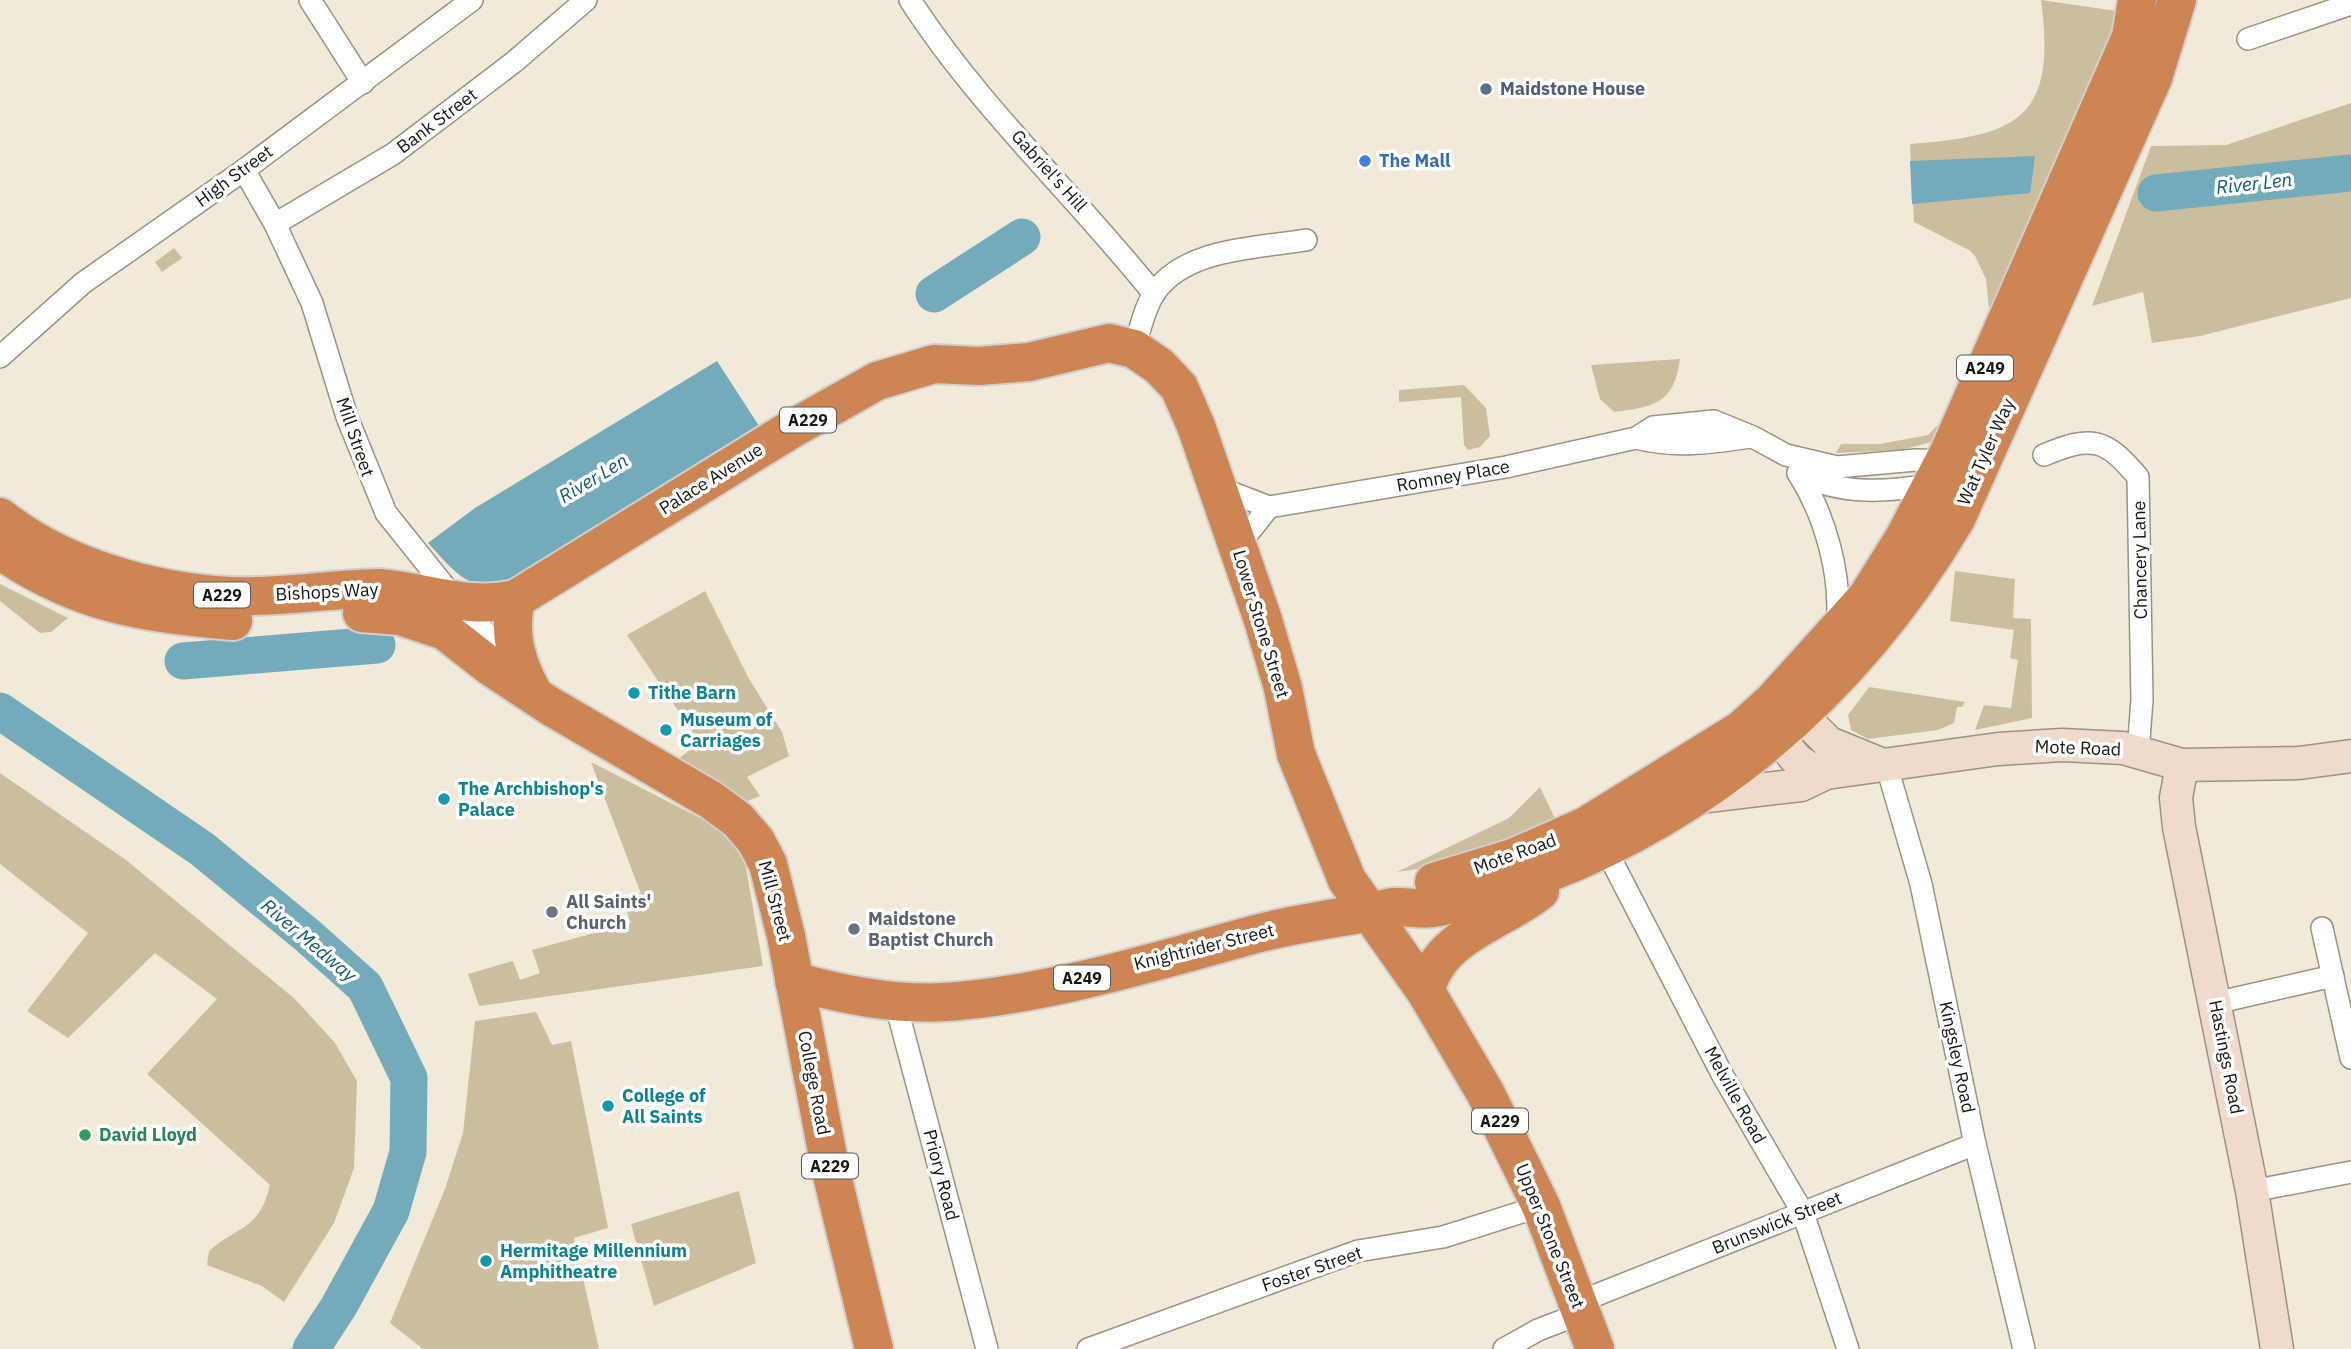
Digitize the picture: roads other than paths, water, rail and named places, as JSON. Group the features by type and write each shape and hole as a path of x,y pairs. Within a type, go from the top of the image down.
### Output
{"highway":[{"name":"Wat Tyler Way","path":"1786,717 1874,639 1922,577 1956,519 1943,466 2131,37 2137,0"},
{"name":"Wat Tyler Way","path":"1786,717 1836,631 1867,597 1886,568 1943,466 2152,78 2177,0"},
{"name":"Palace Avenue","path":"458,603 491,605 516,599 790,430 877,381 934,364 979,366 1030,362 1109,343 1134,349"},
{"name":"Lower Stone Street","path":"1134,349 1159,366 1179,387 1238,547 1283,688 1296,754 1347,880 1381,910"},
{"name":"Bishops Way","path":"0,517 62,555 111,573 172,589 229,596 379,588 404,590 458,603"},
{"name":"Bishops Way","path":"0,550 88,597 139,611 244,621 353,614 400,616 445,631 491,667 527,682"},
{"path":"516,599 511,636 527,682"},
{"name":"Mill Street","path":"527,682 738,820 756,841 768,864 794,981"},
{"name":"Mote Road","path":"1381,910 1424,911 1572,866 1699,797 1786,717"},
{"name":"Mote Road","path":"1381,910 1424,886 1513,858 1586,826 1741,730 1786,717"},
{"name":"A249","path":"1426,992 1428,978 1448,950 1532,898 1572,866"},
{"name":"Upper Stone Street","path":"1381,910 1486,1094 1541,1206 1595,1349"},
{"name":"Knightrider Street","path":"794,981 842,995 895,1001 943,1002 1046,987 1302,922 1381,910"},
{"name":"College Road","path":"794,981 830,1167 874,1349"}],"street":[{"path":"310,0 363,83"},
{"name":"High Street","path":"0,357 83,283 244,170 472,0"},
{"name":"Bank Street","path":"275,224 393,154 514,62 586,0"},
{"name":"Gabriel's Hill","path":"910,0 982,98 1073,197 1154,294"},
{"path":"2248,39 2351,4"},
{"name":"Mill Street","path":"244,170 275,224 312,303 347,416 376,492 403,537 527,682"},
{"path":"1134,349 1154,294 1171,274 1195,262 1306,240"},
{"name":"Romney Place","path":"1269,507 1506,467 1636,438 1653,427 1714,421 1753,437 1820,484 1861,491 1943,466"},
{"name":"Romney Place","path":"1636,438 1662,444 1698,445 1753,437"},
{"name":"Chancery Lane","path":"2044,455 2083,442 2114,449 2138,477 2141,700 2138,752"},
{"path":"1792,464 1817,508 1840,596 1836,631"},
{"name":"Romney Place","path":"1792,464 1837,467 1943,466"},
{"path":"1217,487 1269,507 1238,547"},
{"path":"1786,717 1829,743 1887,767"},
{"path":"1786,717 1787,748 1798,763 1808,769 1825,773"},
{"name":"Mote Road","path":"1699,797 1801,785 1825,773 1887,767 1998,749 2062,745 2138,752 2182,765 2299,763 2351,756"},
{"name":"Hastings Road","path":"2182,765 2176,798 2179,827 2252,1192 2277,1349"},
{"name":"Kingsley Road","path":"1887,767 1921,884 1975,1144 2024,1349"},
{"name":"Melville Road","path":"1605,848 1723,1076 1802,1213 1848,1349"},
{"path":"2322,928 2351,1058"},
{"path":"2215,1003 2333,976"},
{"name":"Priory Road","path":"895,1001 988,1349"},
{"name":"Brunswick Street","path":"1504,1349 1580,1308 1802,1213 1975,1144"},
{"path":"2252,1192 2351,1172"},
{"name":"Foster Street","path":"1088,1349 1359,1251 1443,1237 1541,1206"}],"water":[{"path":"2035,156 2030,193 1912,204 1910,161"},
{"path":"717,361 761,429 501,586 488,586 468,580 428,543 475,508"}],"waterway":[{"name":"River Len","path":"2156,193 2351,173"},
{"name":"River Len","path":"934,294 1022,237"},
{"name":"River Len","path":"183,661 377,645"},
{"name":"River Medway","path":"0,711 202,849 365,987 409,1078 408,1152 391,1211 339,1306 311,1349"}],"place":[{"name":"Maidstone House","path":"1486,89"},
{"name":"The Mall","path":"1365,161"},
{"name":"Tithe Barn","path":"634,693"},
{"name":"Museum of Carriages","path":"666,730"},
{"name":"The Archbishop's Palace","path":"444,799"},
{"name":"All Saints' Church","path":"552,912"},
{"name":"Maidstone Baptist Church","path":"854,929"},
{"name":"College of All Saints","path":"608,1106"},
{"name":"David Lloyd","path":"85,1135"},
{"name":"Hermitage Millennium Amphitheatre","path":"486,1261"}]}
